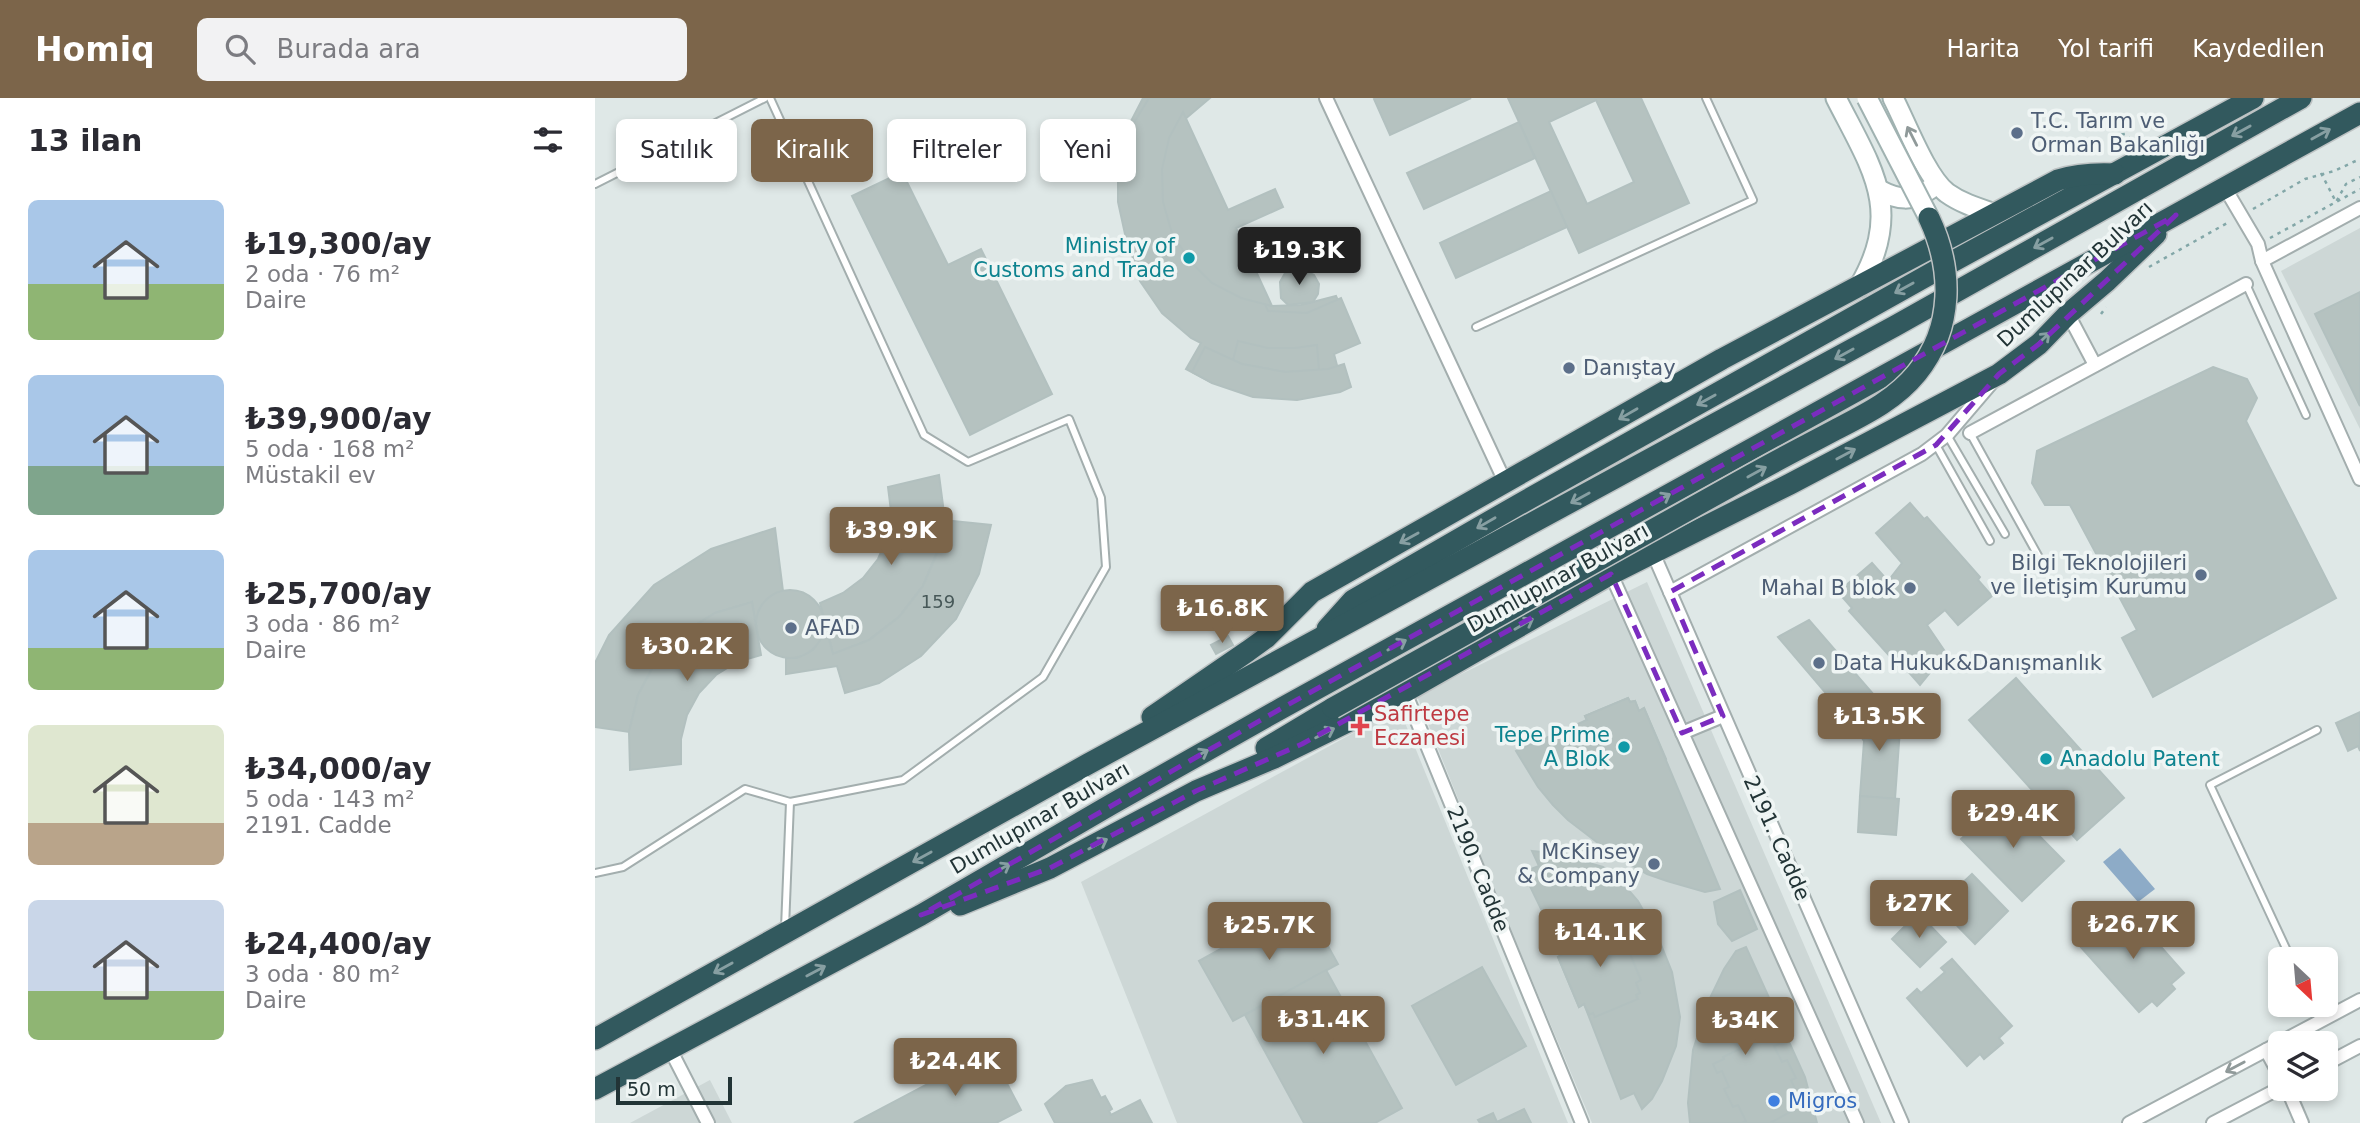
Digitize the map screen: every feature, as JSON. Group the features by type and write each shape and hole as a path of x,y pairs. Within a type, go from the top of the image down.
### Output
{"highway":[{"name":"Dumlupınar Bulvarı","path":"1314,643 1353,600 1903,289 2253,98"},
{"name":"Dumlupınar Bulvarı","path":"595,1039 1088,764 1895,326 2301,98"},
{"name":"Dumlupınar Bulvarı","path":"595,1089 921,915 1282,708 2360,113"},
{"path":"1088,764 1257,645 1313,592 1723,359 1992,213 2058,180 2075,175 2115,174"},
{"name":"Dumlupınar Bulvarı","path":"921,915 962,904 1051,868 1196,791 1303,744 1405,692 1611,574 1999,374 2039,344 2176,215"},
{"path":"1196,791 1333,708 1770,464 1873,411 1896,395 1926,359 1938,336 1944,316 1947,278 1938,238 1929,218"}],"main road":[{"path":"1836,98 1866,156 1879,190 1879,242 1871,267 1859,287"},
{"path":"1867,98 1929,218"},
{"path":"1893,98 1934,180 1946,192 1961,201 1992,213"},
{"path":"1879,190 1892,197 1913,198 1930,189 1934,180"}],"street":[{"path":"1326,98 1506,484"},
{"path":"2225,188 2258,244 2262,261 2360,479"},
{"path":"2262,261 2360,208"},
{"path":"1970,433 2246,284"},
{"path":"2068,314 2095,365"},
{"path":"1670,592 1936,445 1999,374"},
{"name":"2191. Cadde","path":"1653,553 1902,1123"},
{"path":"1611,574 1857,1123"},
{"name":"2190. Cadde","path":"1405,692 1583,1123"},
{"path":"1682,733 1723,716"},
{"path":"2129,1123 2359,1003"},
{"path":"2338,1058 2360,1046"},
{"path":"670,1049 708,1123"},
{"path":"2266,1050 2268,1054"},
{"path":"2213,1123 2268,1094"},
{"path":"2293,1101 2302,1123"}],"lane":[{"path":"595,184 768,98 924,435 968,462 1069,419 1101,498 1105,567 1043,677 903,780 790,803 745,789 624,867 595,873"},
{"path":"1476,327 1753,200 1706,98"},
{"path":"2246,284 2305,415"},
{"path":"1970,433 2041,561"},
{"path":"1947,435 2005,534"},
{"path":"1936,445 1990,541"},
{"path":"2285,947 2210,785 2317,730"},
{"path":"785,933 790,803"},
{"path":"2318,1017 2320,1022"}],"path":[{"path":"2141,272 2305,179 2334,171 2360,159"},
{"path":"2321,173 2336,202"},
{"path":"2336,202 2346,184 2360,177"},
{"path":"2258,244 2360,189"},
{"path":"2101,314 2109,303"}],"highlighted area":[{"path":"2176,215 2039,344 1999,374 1936,445 1670,592 1723,716 1682,733 1611,574 1302,744 1196,791 1050,868 921,915 1282,708"}],"shaded area":[{"path":"2360,228 2360,429 2281,271"},
{"path":"1647,582 1881,1123 1592,1123 1502,909 1417,696"},
{"path":"1399,708 1568,1123 1177,1123 1081,882"},
{"path":"710,1080 732,1123 630,1123"}],"water":[{"path":"2120,848 2155,889 2138,902 2103,862"}],"building":[{"path":"1143,98 1196,98 1185,109 1169,138 1162,169 1163,202 1172,233 1189,260 1212,283 1241,298 1272,306 1301,305 1336,296 1353,334 1317,345 1295,348 1268,348 1225,338 1187,317 1156,287 1133,250 1121,208 1120,182 1136,182 1136,119 1132,119"},
{"name":"Ministry of Customs and Trade","path":"1149,98 1210,98 1184,120 1268,311 1307,313 1341,298 1360,343 1334,354 1343,388 1284,396 1243,392 1211,382 1186,369 1201,343 1191,338 1162,313 1140,281 1118,202 1118,182 1136,182 1136,119"},
{"path":"1471,98 1390,135 1374,99"},
{"path":"1508,98 1641,98 1689,203 1579,253","holes":["1596,100 1634,182 1587,204 1549,122"]},
{"path":"1183,112 1228,210 1275,189 1283,207 1236,228 1272,306 1241,298 1212,283 1189,260 1172,233 1163,202 1162,169 1169,138"},
{"path":"1519,122 1535,158 1424,209 1407,173"},
{"path":"887,179 887,182 907,182 948,265 981,249 1052,394 970,435 852,196"},
{"path":"1551,191 1567,227 1456,278 1440,243"},
{"path":"1300,268 1314,275 1319,284 1318,294 1313,302 1288,305 1281,298 1280,282 1285,273"},
{"path":"2360,292 2360,406 2315,314"},
{"path":"1238,341 1268,348 1317,345 1319,370 1285,372 1242,364 1233,360"},
{"path":"1205,347 1242,364 1285,372 1328,369 1344,364 1351,387 1340,392 1297,400 1253,397 1212,383 1192,372"},
{"path":"2213,367 2247,379 2257,398 2246,421 2336,598 2153,697 2122,638 2137,630 2070,505 2045,505 2032,483 2037,451"},
{"path":"939,475 944,513 938,551 923,586 899,617 869,640 833,654 820,603 843,593 863,578 878,559 888,536 891,511 888,487"},
{"path":"1910,503 1924,519 1927,517 1980,577 1978,580 1992,596 1958,625 1945,610 1927,625 1946,653 1920,685 1906,669 1903,671 1849,611 1852,608 1838,592 1872,563 1888,581 1902,563 1876,533"},
{"path":"943,520 991,525 979,574 956,619 921,656 879,683 845,693 837,666 786,674 786,658 797,658 813,650 823,635 824,620 833,654 869,640 899,617 923,586 938,551"},
{"path":"775,528 783,591 762,605 756,626 752,602 715,613 683,633 656,661 638,695 629,732 595,727 595,663 609,635 654,585 711,549"},
{"path":"790,590 803,592 814,600 822,611 822,637 814,648 803,656 790,658 777,656 766,648 758,637 756,624 758,611 766,600 777,592"},
{"path":"752,602 761,655 737,662 716,675 699,693 687,715 681,739 681,764 630,770 629,732 638,695 656,661 683,633 715,613"},
{"path":"1809,620 1880,702 1853,725 1778,637"},
{"path":"1228,636 1233,645 1216,654 1211,645"},
{"name":"Anadolu Patent","path":"2016,678 2124,798 2077,840 1969,720"},
{"name":"Tepe Prime A Blok","path":"1628,698 1630,702 1635,701 1639,711 1644,708 1666,759 1660,761 1665,771 1660,773 1662,777 1619,796 1617,791 1613,793 1609,783 1603,785 1582,735 1587,733 1583,722 1587,720 1585,716"},
{"path":"1628,698 1630,702 1635,701 1639,711 1644,708 1720,889 1705,892 1667,881 1647,874 1611,853 1553,805 1538,787 1516,751 1587,720 1585,716"},
{"path":"1880,702 1900,729 1895,799 1860,796 1864,741 1853,725"},
{"path":"2360,712 2360,751 2358,746 2348,751 2336,723"},
{"path":"1860,796 1899,799 1896,835 1858,832"},
{"path":"2003,799 2064,861 2022,901 1961,839"},
{"path":"1532,851 1553,853 1603,867 1619,879 1638,901 1657,935 1672,972 1680,1017 1676,1046 1662,1081 1652,1099 1642,1109 1634,1093 1621,1099 1584,1004 1579,1007 1558,957 1563,954 1523,872 1539,866"},
{"path":"1972,874 2008,911 1975,944 1938,906"},
{"path":"1740,890 1757,929 1732,941 1718,924 1714,902"},
{"path":"1304,903 1338,964 1233,1021 1199,961"},
{"path":"2124,905 2184,973 2171,984 2175,989 2157,1006 2152,1001 2139,1012 2079,945 2089,935 2093,939 2117,918 2113,914"},
{"path":"1918,913 1946,942 1920,967 1892,939"},
{"path":"1604,920 1606,924 1610,922 1615,933 1620,930 1641,980 1636,983 1640,993 1636,995 1638,999 1595,1017 1593,1013 1589,1015 1584,1004 1579,1007 1558,957 1563,954 1559,944 1563,942 1561,938"},
{"path":"1746,947 1805,1077 1817,1123 1690,1123 1688,1103 1693,1050 1710,998 1724,969 1736,951"},
{"path":"1952,959 2012,1026 1999,1038 2003,1043 1984,1059 1980,1054 1967,1066 1907,998 1917,989 1921,993 1945,972 1941,968"},
{"path":"1482,967 1526,1046 1456,1085 1412,1006"},
{"path":"1326,970 1402,1108 1375,1123 1304,1123 1245,1015"},
{"path":"1775,1035 1779,1044 1774,1046 1782,1062 1787,1060 1796,1078 1791,1080 1798,1096 1803,1094 1807,1103 1770,1123 1742,1123 1746,1121 1738,1105 1733,1107 1724,1089 1729,1087 1722,1071 1717,1073 1713,1064 1763,1038 1764,1040"},
{"path":"990,1051 1021,1110 996,1123 854,1123"},
{"path":"1092,1080 1101,1098 1105,1096 1112,1109 1109,1111 1111,1115 1140,1100 1152,1123 1055,1123 1045,1104 1066,1086"},
{"path":"1524,1109 1531,1123 1480,1123 1478,1120 1493,1113 1497,1122"}],"place":[{"name":"T.C. Tarım ve Orman Bakanlığı","path":"2017,133"},
{"name":"Ministry of Customs and Trade","path":"1189,258"},
{"name":"Danıştay","path":"1569,368"},
{"name":"Bilgi Teknolojileri ve İletişim Kurumu","path":"2201,575"},
{"name":"Mahal B blok","path":"1910,588"},
{"name":"AFAD","path":"791,628"},
{"name":"Data Hukuk&Danışmanlık","path":"1819,663"},
{"name":"Safirtepe Eczanesi","path":"1360,726"},
{"name":"Tepe Prime A Blok","path":"1624,747"},
{"name":"Anadolu Patent","path":"2046,759"},
{"name":"McKinsey & Company","path":"1654,864"},
{"name":"Migros","path":"1774,1101"}]}
